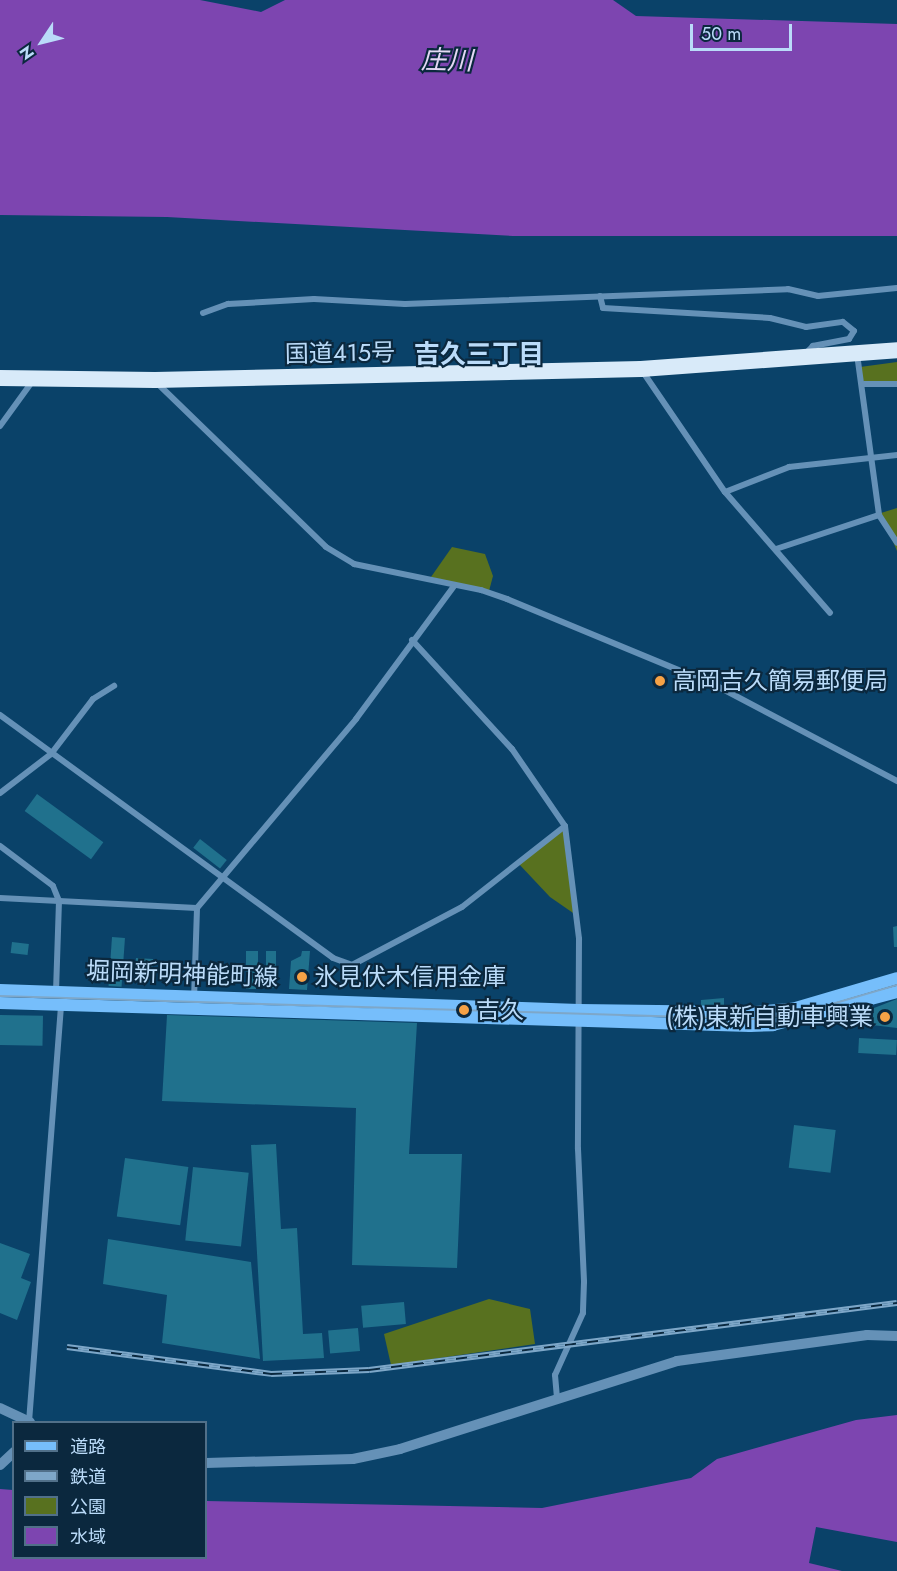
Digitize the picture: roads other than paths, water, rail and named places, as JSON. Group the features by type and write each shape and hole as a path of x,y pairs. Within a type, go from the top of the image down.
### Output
{"highway":[{"name":"国道415号","path":"0,378 155,380 641,369 897,350"}],"main road":[{"name":"堀岡新明神能町線","path":"0,1003 193,1011 580,1016 774,1011 897,978"},
{"name":"堀岡新明神能町線","path":"0,990 194,995 773,1025 897,992"}],"street":[{"path":"203,314 228,304 314,299 405,304 788,289 818,296 897,288"},
{"path":"600,296 603,308 770,318 806,327 843,322 854,331 849,339 813,346 801,358"},
{"path":"857,353 864,384 879,515 897,543"},
{"path":"641,369 725,492 830,613"},
{"path":"0,426 34,379"},
{"path":"155,380 326,547 354,564 507,599 715,685 897,781"},
{"path":"864,384 897,384"},
{"path":"725,492 789,467 897,455"},
{"path":"776,549 879,515"},
{"path":"193,1011 197,908 224,879 356,719 454,586"},
{"path":"412,640 512,749 565,826 579,939 578,1149 583,1313 555,1376 557,1400"},
{"path":"0,793 51,754 93,699 114,686"},
{"path":"0,716 333,958 352,964 462,907 565,826"},
{"path":"0,846 53,886 59,901 55,991 62,1006 29,1421"},
{"path":"0,898 197,908"},
{"path":"207,1463 353,1459 400,1449 677,1361 867,1335 897,1336"},
{"path":"0,1408 27,1421"},
{"path":"0,1464 12,1454"}],"water":[{"name":"庄川","path":"0,0 200,0 261,12 285,0 613,0 636,16 897,24 897,236 513,236 167,217 0,215"},
{"path":"897,1415 897,1542 816,1527 809,1563 842,1571 0,1571 0,1489 12,1490 12,1559 207,1559 207,1501 542,1508 691,1478 717,1459 856,1420"}],"tram line":[{"path":"0,996 754,1019 798,1014 897,985"}],"railway":[{"path":"67,1347 271,1374 369,1370 897,1303"}],"place":[{"name":"高岡吉久簡易郵便局","path":"660,681"},
{"name":"氷見伏木信用金庫","path":"302,977"},
{"name":"吉久","path":"464,1010"},
{"name":"(株)東新自動車興業","path":"885,1017"}],"district":[{"name":"吉久三丁目","path":"479,355"}]}
